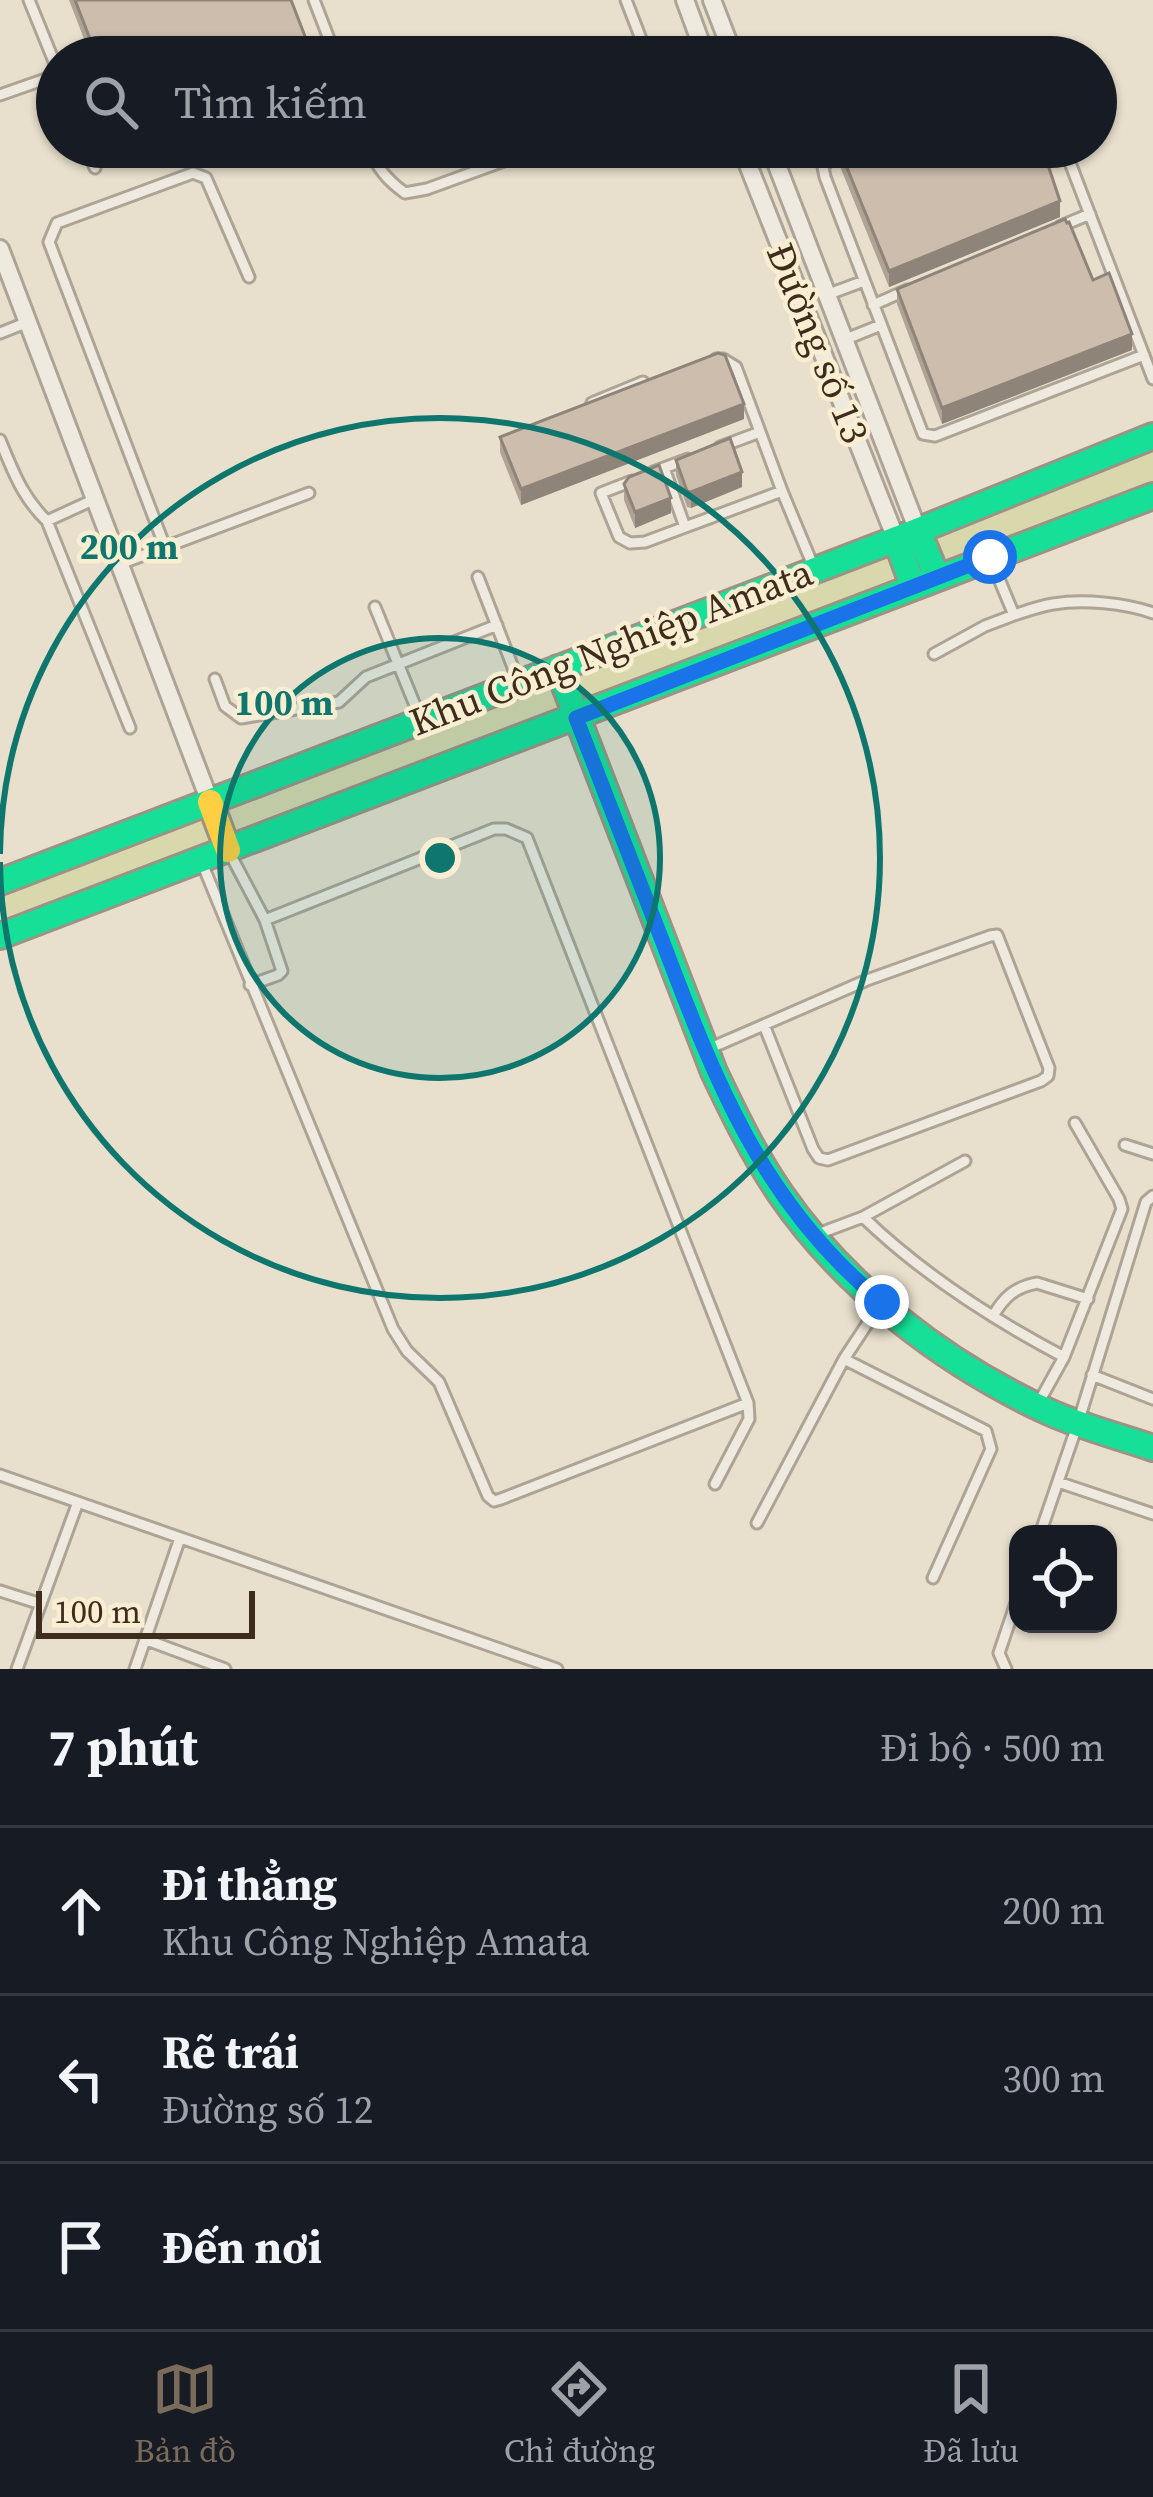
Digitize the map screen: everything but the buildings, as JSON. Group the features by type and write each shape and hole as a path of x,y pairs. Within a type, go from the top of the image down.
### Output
{"street":[{"path":"685,0 698,36"},
{"path":"712,0 726,36"},
{"name":"Đường số 13","path":"750,168 907,535"},
{"name":"Đường số 13","path":"778,168 846,339 907,535"},
{"path":"0,249 228,850"},
{"name":"Khu Công Nghiệp Amata","path":"0,882 1153,436"},
{"name":"Khu Công Nghiệp Amata","path":"0,936 1153,496"},
{"path":"907,535 925,581"},
{"path":"558,668 704,1051 750,1147 783,1197 860,1284 980,1375 1037,1406 1153,1448"}],"lane":[{"path":"28,0 42,36"},
{"path":"314,0 328,36"},
{"path":"626,0 640,36"},
{"path":"0,95 36,80"},
{"path":"379,168 405,193 484,168"},
{"path":"823,168 923,434 935,436 1144,355"},
{"path":"1072,168 1153,380"},
{"path":"165,547 49,242 52,232 57,224 193,172 206,178 249,278"},
{"path":"1046,232 1090,214"},
{"path":"829,294 864,281"},
{"path":"873,304 916,286"},
{"path":"0,333 28,322"},
{"path":"846,339 881,325"},
{"path":"706,359 723,358 736,367 815,569"},
{"path":"577,411 651,379"},
{"path":"760,432 602,493 619,537 630,543 645,542 782,491"},
{"path":"0,440 20,489 46,521 130,728"},
{"path":"664,468 685,527"},
{"path":"120,564 309,493"},
{"path":"46,521 95,499"},
{"path":"990,557 1014,615"},
{"path":"478,577 519,683"},
{"path":"934,654 986,626 1055,603 1102,604 1153,613"},
{"path":"375,608 421,720"},
{"path":"215,679 225,706 241,718 339,702 366,677 497,625"},
{"path":"265,920 494,830 527,838 748,1402 749,1419 716,1484"},
{"path":"228,850 265,920 282,971 250,985"},
{"path":"201,861 393,1329 407,1351 439,1382 488,1496 501,1499 748,1402"},
{"path":"704,1051 866,980 997,935 1049,1068 1048,1076 828,1160 812,1149 764,1025"},
{"path":"1037,1406 1064,1357 1121,1204 1075,1123"},
{"path":"1125,1145 1153,1154"},
{"path":"813,1236 863,1216 965,1161"},
{"path":"1043,1525 1146,1202 1153,1196"},
{"path":"863,1216 950,1289 1064,1357"},
{"path":"993,1316 1004,1298 1036,1282 1088,1299"},
{"path":"757,1523 844,1359 882,1302"},
{"path":"844,1359 986,1431 991,1441 933,1578"},
{"path":"1092,1375 1153,1399"},
{"path":"0,1475 557,1669"},
{"path":"1058,1482 1153,1514"},
{"path":"17,1669 78,1502"},
{"path":"135,1669 180,1538"},
{"path":"0,1591 41,1604"},
{"path":"1006,1669 999,1653 1009,1624"},
{"path":"147,1640 225,1669"}],"green space":[{"path":"1153,446 1153,486 938,567 926,537"},
{"path":"894,549 906,580 578,708 565,674"},
{"path":"556,677 569,711 230,841 218,808"},
{"path":"209,811 221,844 0,928 0,891"}],"traffic: fast":[{"path":"0,882 1153,436"},
{"path":"0,936 1153,496"},
{"path":"918,531 937,577"},
{"path":"896,539 913,586"},
{"path":"558,668 714,1072 762,1164 806,1228 866,1291 972,1371 1062,1417 1153,1448"}],"traffic: slow":[{"path":"210,802 228,850"}],"route":[{"path":"882,1302 813,1236 750,1147 704,1051 576,718 990,557"}]}
